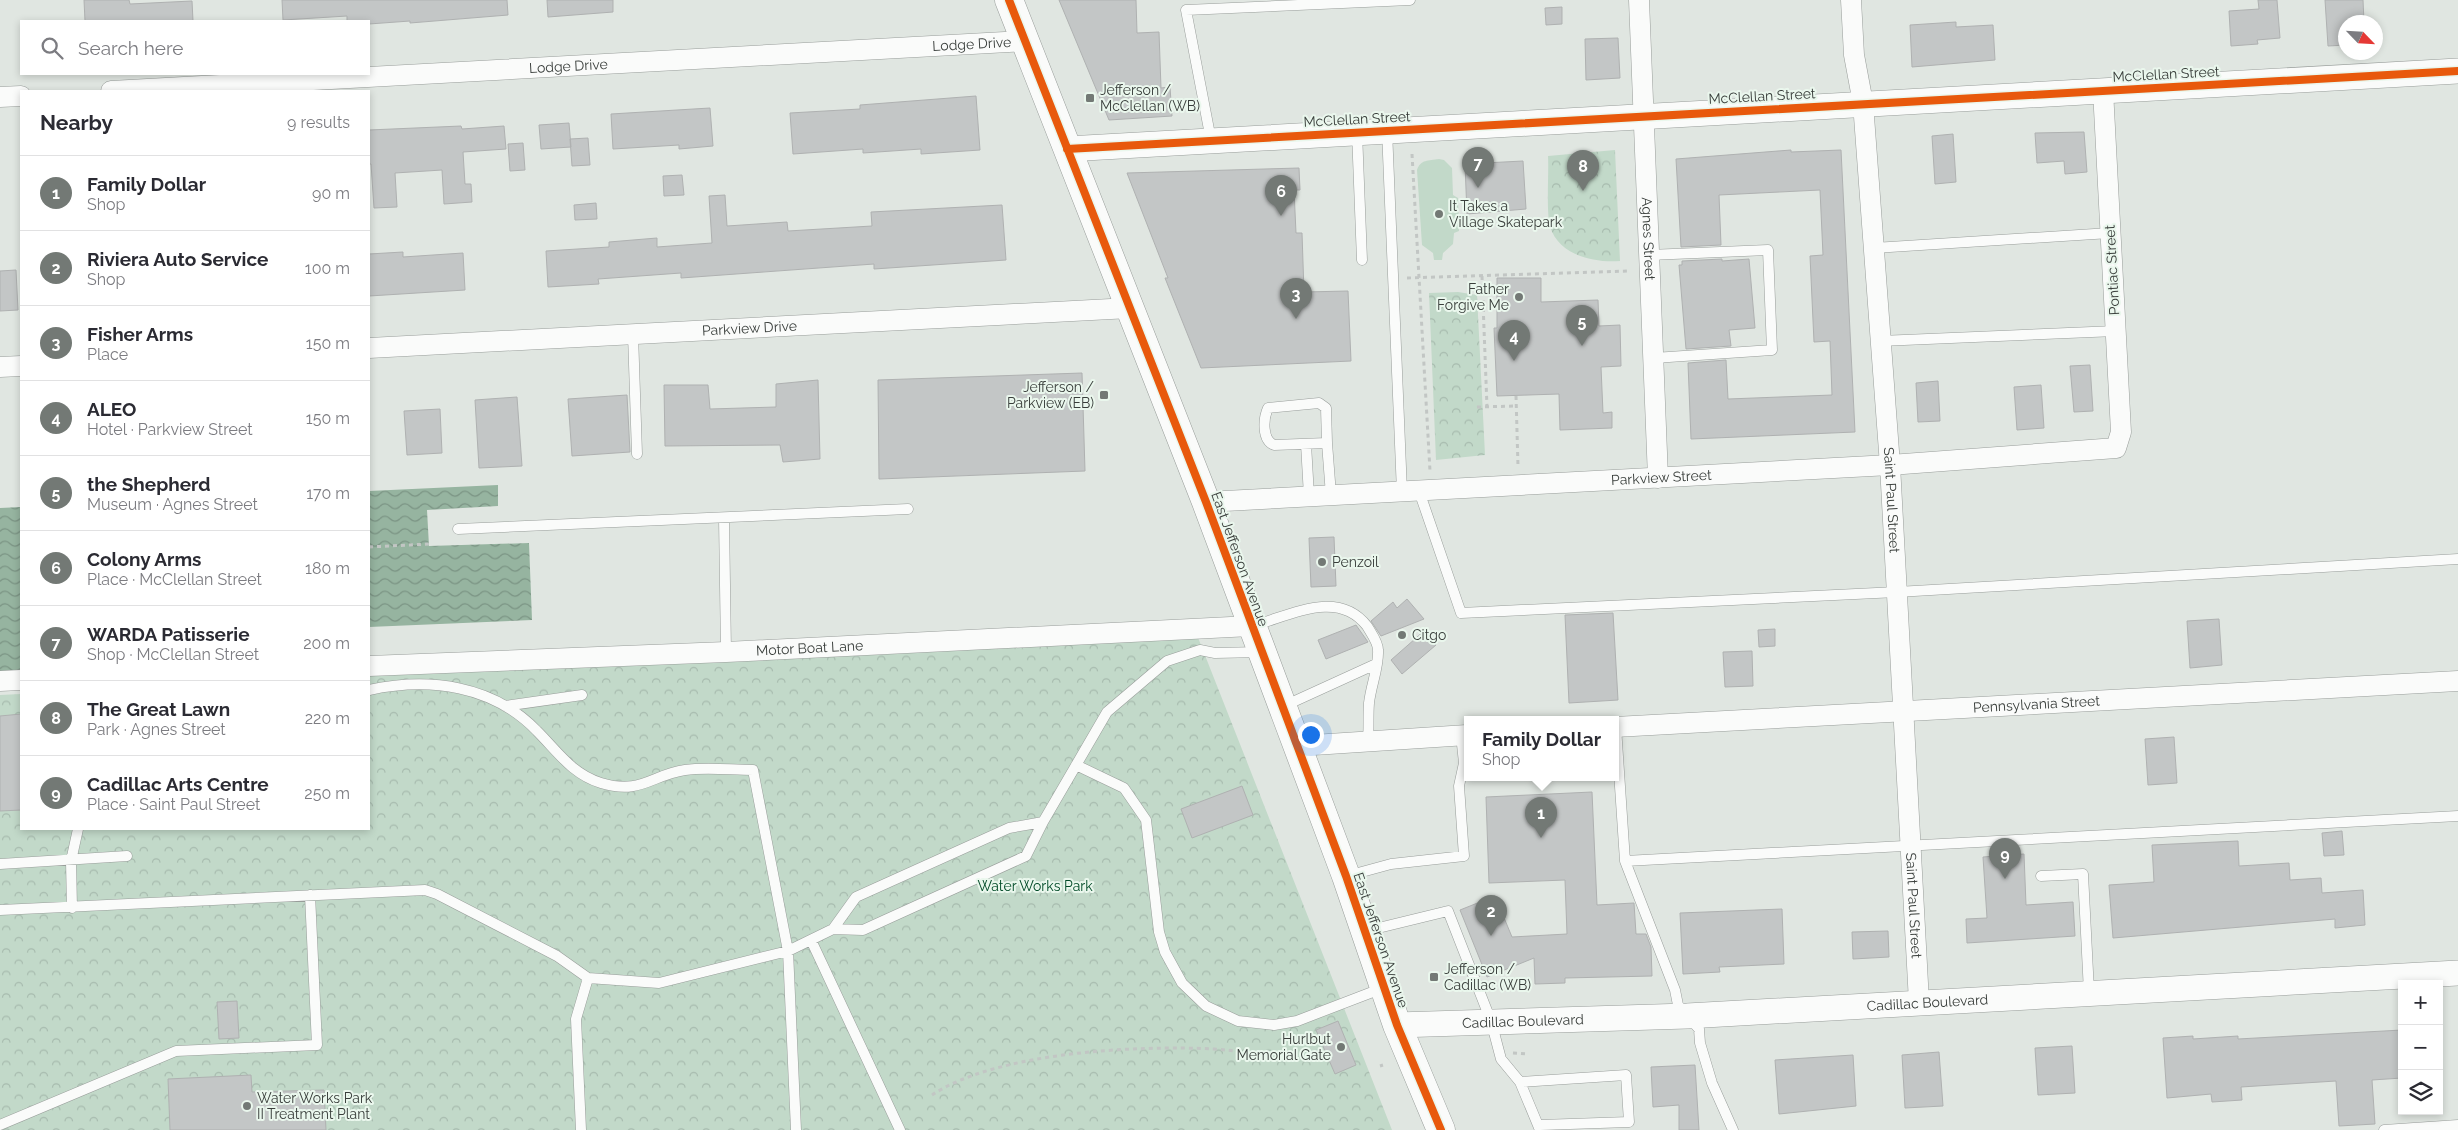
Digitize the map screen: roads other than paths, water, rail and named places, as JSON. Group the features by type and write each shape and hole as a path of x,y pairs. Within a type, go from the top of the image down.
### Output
{"main road":[{"name":"East Jefferson Avenue","path":"1009,0 1206,502 1346,876 1397,1025 1441,1130"}],"street":[{"name":"Agnes Street","path":"1640,0 1658,478"},
{"name":"Saint Paul Street","path":"1851,0 1854,55 1863,103 1890,465 1919,1002"},
{"name":"Lodge Drive","path":"129,90 1025,41"},
{"name":"McClellan Street","path":"1067,148 2458,71"},
{"name":"Pontiac Street","path":"2103,90 2122,432 2116,448"},
{"path":"0,97 20,96"},
{"name":"Parkview Drive","path":"370,348 1130,308"},
{"path":"0,367 20,366"},
{"name":"Parkview Street","path":"1206,502 1890,465 2116,448"},
{"name":"Motor Boat Lane","path":"370,666 726,652 1251,626"},
{"path":"0,681 20,680"},
{"name":"Pennsylvania Street","path":"1619,727 2458,681"},
{"path":"1298,746 1464,735"},
{"name":"Cadillac Boulevard","path":"1397,1025 1687,1016 2089,992 2458,973"}],"lane":[{"path":"1211,140 1186,10 1410,0"},
{"path":"1388,130 1394,278 1411,491 1461,614 1897,592 2458,559"},
{"path":"1357,132 1362,260"},
{"path":"1874,248 2110,233"},
{"path":"1650,263 1768,250 1772,350 1654,358"},
{"path":"1880,341 2116,331"},
{"path":"633,334 637,454"},
{"path":"1327,443 1274,445 1269,443 1265,438 1268,408 1300,404 1323,404 1326,408 1331,495"},
{"path":"1306,444 1309,496"},
{"path":"458,529 908,509"},
{"path":"724,518 726,652"},
{"path":"1251,626 1317,607 1331,605 1348,610 1360,619 1372,633 1378,648 1369,704 1368,741"},
{"path":"833,929 863,930 1026,856 1043,822 1107,712 1167,661 1200,650 1215,653 1262,652"},
{"path":"1283,707 1376,664"},
{"path":"370,690 406,684 448,685 474,692 505,706 535,728 572,769 583,776 603,784 635,786 655,781 673,773 692,769 753,770 788,951 796,1130"},
{"path":"505,706 582,695"},
{"path":"1346,876 1391,864 1464,856 1459,786 1464,763 1464,735"},
{"path":"1076,765 1124,788 1146,820 1159,932 1165,952 1182,983 1206,1006 1238,1021 1274,1025 1297,1021 1384,987"},
{"path":"1618,781 1625,861 1675,990 1678,1005 1699,1029 1700,1042 1712,1083 1732,1130"},
{"path":"1625,861 1910,844 2458,816"},
{"path":"0,910 425,890 437,894 556,956 588,978 659,983 788,951 833,929 856,897 1009,828 1043,822"},
{"path":"72,908 71,860 78,830"},
{"path":"0,864 127,856"},
{"path":"2041,876 2082,874 2089,992"},
{"path":"0,1125 176,1051 317,1045 310,895"},
{"path":"1365,931 1448,911 1491,1021 1501,1058 1520,1082 1540,1128 1629,1122 1626,1075 1520,1082"},
{"path":"811,940 900,1130"},
{"path":"581,1130 576,1019 588,978"},
{"path":"2384,1130 2458,1125"}],"water":[{"path":"498,485 498,506 427,510 429,546 529,543 532,620 370,627 370,491"},
{"path":"20,507 20,677 0,678 0,508"}],"place":[{"name":"Jefferson / McClellan (WB)","path":"1090,98"},
{"name":"WARDA Patisserie","path":"1478,188"},
{"name":"The Great Lawn","path":"1583,191"},
{"name":"It Takes a Village Skatepark","path":"1439,214"},
{"name":"Colony Arms","path":"1281,216"},
{"name":"Father Forgive Me","path":"1519,297"},
{"name":"Fisher Arms","path":"1296,319"},
{"name":"the Shepherd","path":"1582,346"},
{"name":"ALEO","path":"1514,361"},
{"name":"Jefferson / Parkview (EB)","path":"1104,395"},
{"name":"Penzoil","path":"1322,562"},
{"name":"Citgo","path":"1402,635"},
{"name":"Family Dollar","path":"1541,838"},
{"name":"Cadillac Arts Centre","path":"2005,879"},
{"name":"Riviera Auto Service","path":"1491,936"},
{"name":"Jefferson / Cadillac (WB)","path":"1434,977"},
{"name":"Hurlbut Memorial Gate","path":"1341,1047"},
{"name":"Water Works Park II Treatment Plant","path":"247,1106"}],"park label":[{"name":"Water Works Park","path":"1035,886"}]}
